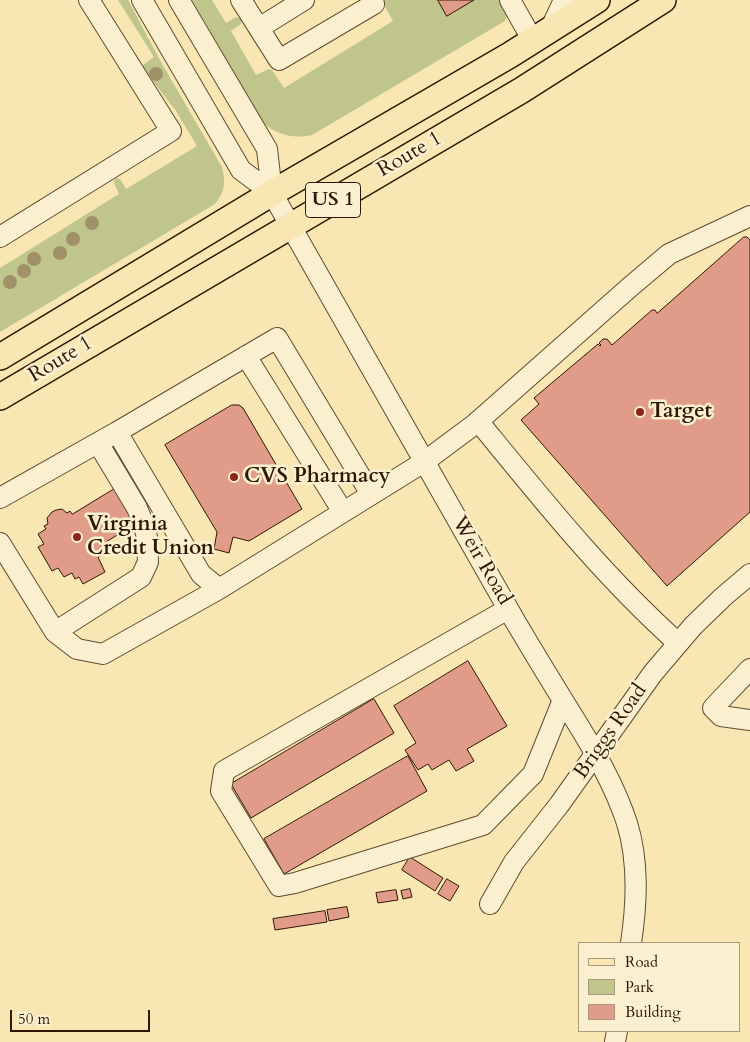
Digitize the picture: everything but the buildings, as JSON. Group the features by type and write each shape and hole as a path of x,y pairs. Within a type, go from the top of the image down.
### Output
{"main road":[{"name":"Route 1","path":"0,357 272,193 542,36 597,0"},
{"name":"Route 1","path":"0,397 522,90 663,0"}],"street":[{"path":"0,237 171,131 89,0"},
{"path":"142,0 241,170 272,193"},
{"path":"180,0 267,149 272,193"},
{"path":"241,0 279,60 374,4 373,0"},
{"path":"259,28 304,0"},
{"path":"510,0 542,36 564,0"},
{"name":"Weir Road","path":"272,193 508,609 596,755 617,795 628,826 635,858 636,914 631,942"},
{"path":"0,543 55,632 77,649 102,654 218,589 424,462 478,421 669,254 750,216"},
{"path":"0,498 277,338 371,494"},
{"path":"246,356 343,512"},
{"path":"478,421 573,537 643,611 678,643"},
{"path":"117,432 201,574 218,589"},
{"path":"55,632 142,577 148,562 147,537 137,508 98,443"},
{"name":"Briggs Road","path":"490,904 514,862 596,755 653,673 693,626 750,574"},
{"path":"508,609 224,771 221,791 279,886 295,884 483,825 533,774 563,700"},
{"path":"750,669 713,708 721,716 750,720"}],"green space":[{"path":"118,0 128,0 161,62 222,167 224,177 223,191 215,204 0,332 0,268 119,194 114,183 115,178 120,179 126,189 197,146 176,111 142,67 154,57"},
{"path":"192,0 212,0 226,23 236,17 241,19 241,24 231,31 256,75 269,69 272,70 284,88 393,21 385,7 384,0 499,0 507,15 505,21 312,135 299,137 275,131 264,124"}],"place":[{"name":"Target","path":"640,412"},
{"name":"CVS Pharmacy","path":"234,477"},
{"name":"Virginia Credit Union","path":"77,537"}]}
